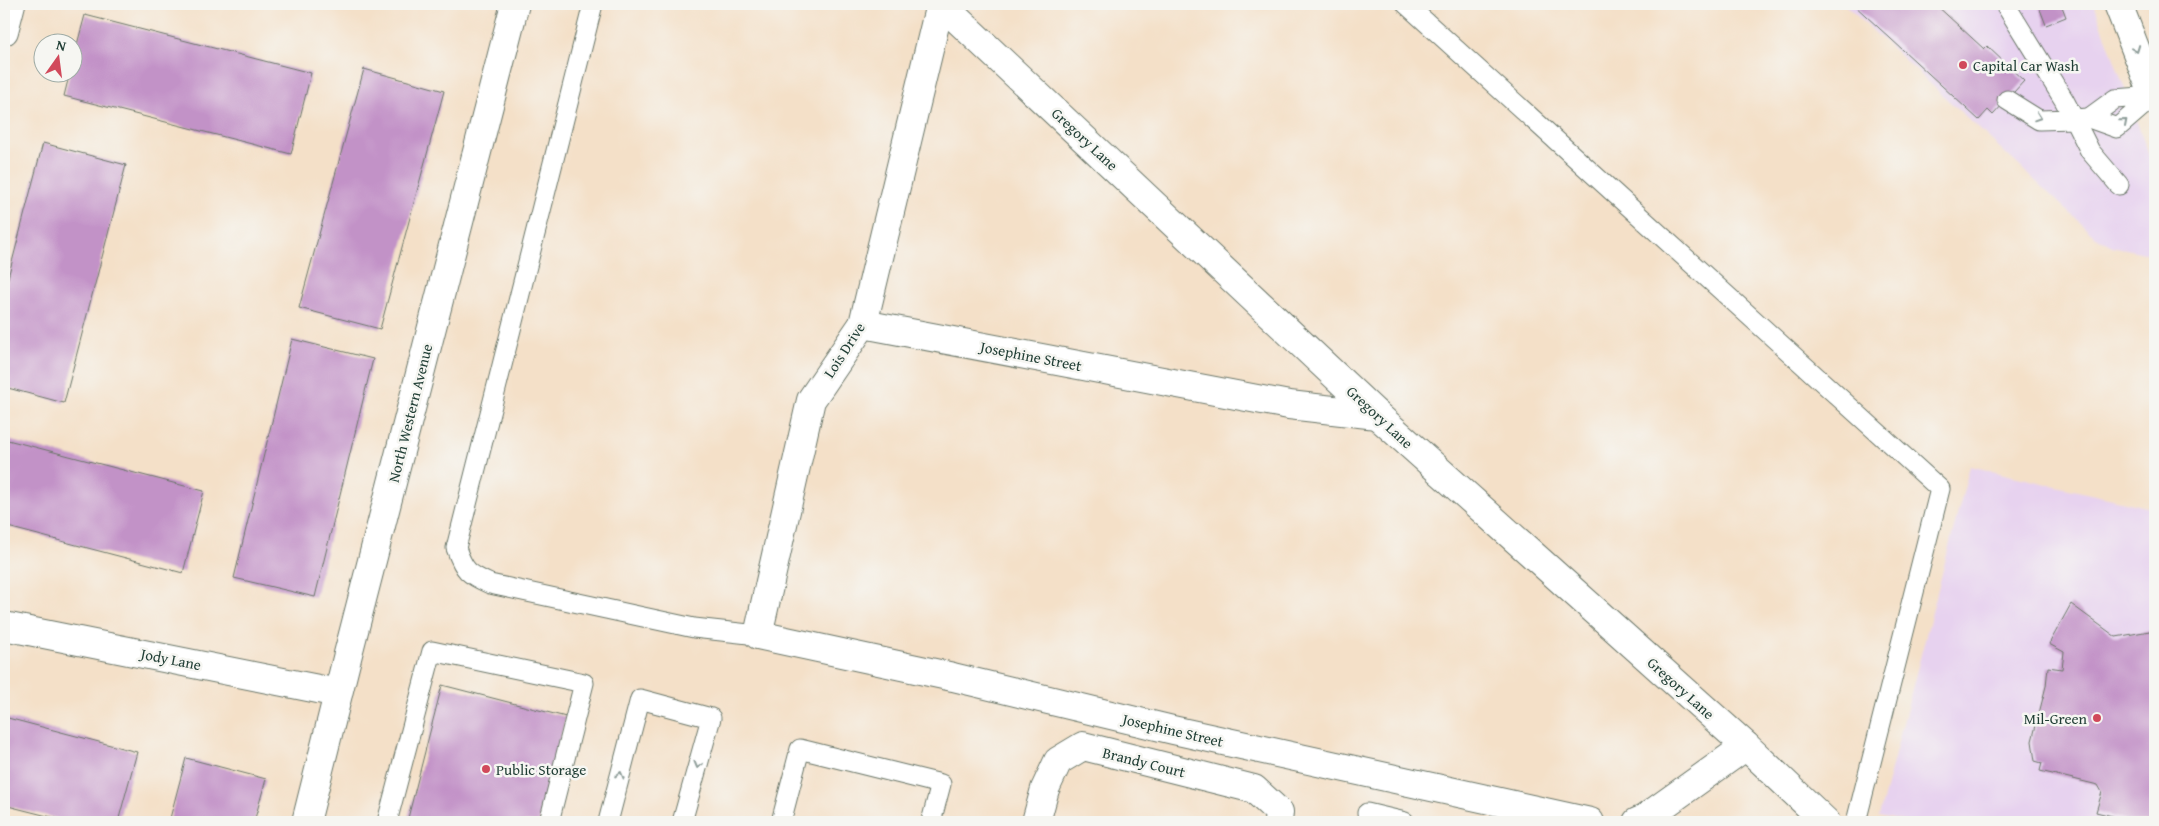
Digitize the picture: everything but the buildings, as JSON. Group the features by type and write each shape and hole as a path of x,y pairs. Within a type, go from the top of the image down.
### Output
{"street":[{"path":"4,31 11,4"},
{"name":"Lois Drive","path":"758,635 811,400 863,324 940,4"},
{"name":"Gregory Lane","path":"940,4 1377,415 1746,746 1826,822"},
{"path":"2118,4 2155,97"},
{"name":"North Western Avenue","path":"306,822 509,5"},
{"name":"Josephine Street","path":"863,324 1288,405 1377,415"},
{"name":"Jody Lane","path":"4,626 338,693"},
{"name":"Josephine Street","path":"758,635 953,677 1173,730 1590,822"},
{"name":"Brandy Court","path":"1036,822 1045,788 1058,761 1083,746 1254,789 1279,812 1278,822"},
{"path":"1637,822 1644,819 1746,746"}],"lane":[{"path":"593,4 456,548 462,566 476,577 490,584 694,628 758,635"},
{"path":"1406,4 1940,489 1856,822"},
{"path":"2005,4 2064,100 2081,119 2090,151 2119,185"},
{"path":"2007,100 2039,120 2081,119 2115,99 2155,97"},
{"path":"388,822 432,651 584,683 548,822"},
{"path":"608,822 640,698 711,718 682,822"},
{"path":"781,822 800,749 941,784 931,822"},
{"path":"1367,813 1405,822"}],"shaded area":[{"path":"1844,4 2094,4 2155,172 2155,253 2144,253 2112,246 2096,237"},
{"path":"1970,466 2155,509 2155,822 1906,822 1879,816"}],"place":[{"name":"Capital Car Wash","path":"1963,65"},
{"name":"Mil-Green","path":"2097,718"},
{"name":"Public Storage","path":"486,769"}]}
